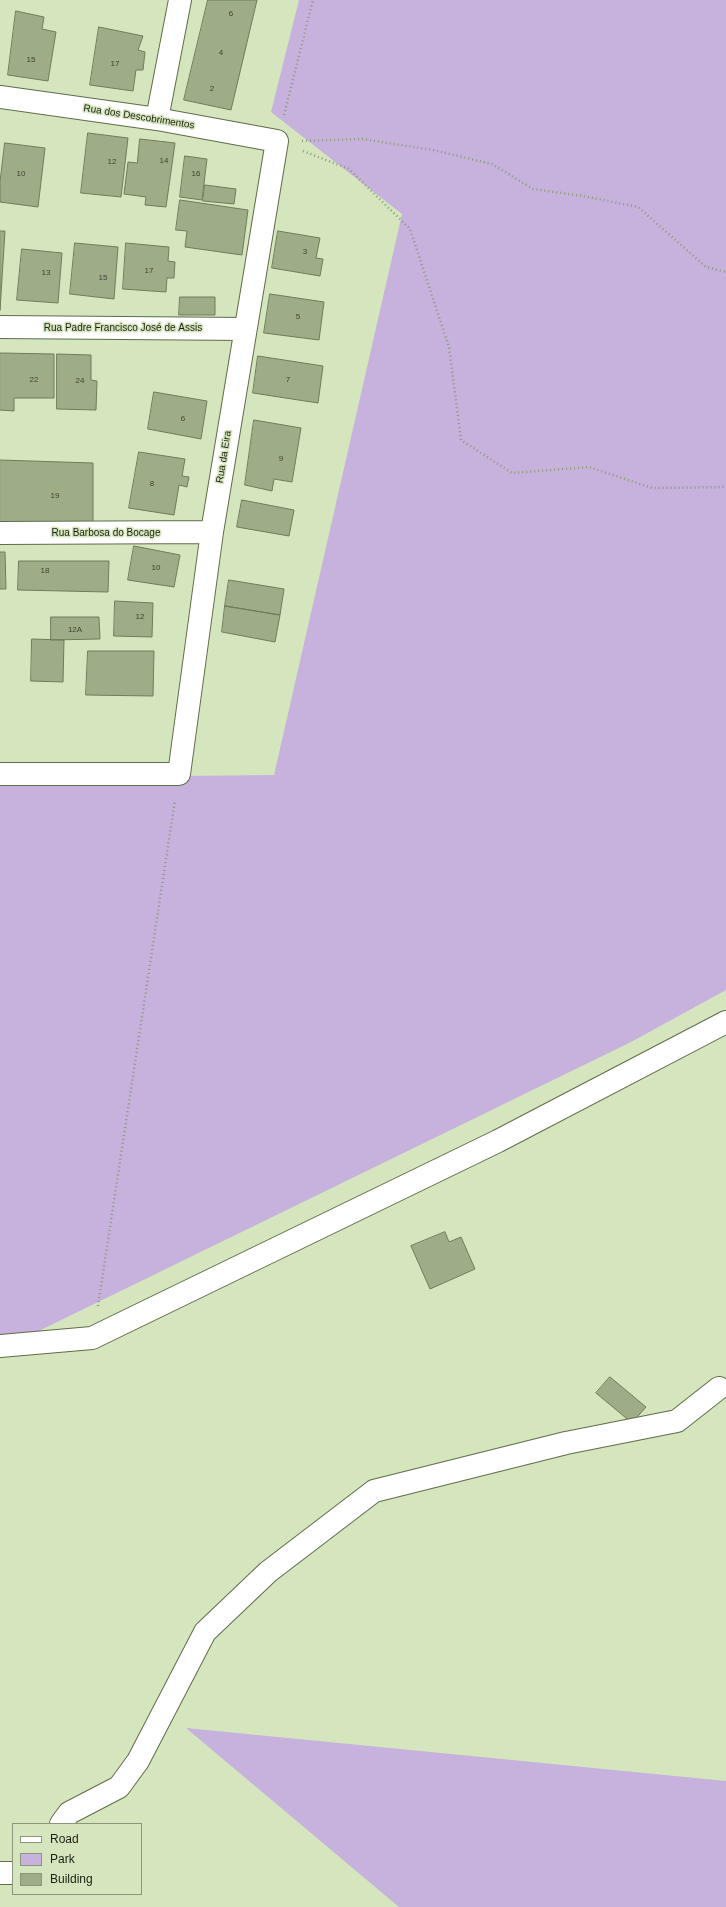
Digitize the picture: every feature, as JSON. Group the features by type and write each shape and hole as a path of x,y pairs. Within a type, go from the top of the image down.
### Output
{"street":[{"path":"157,119 180,0"},
{"name":"Rua dos Descobrimentos","path":"0,97 157,119 277,141"},
{"name":"Rua da Eira","path":"179,774 212,532 277,141"},
{"name":"Rua Padre Francisco José de Assis","path":"0,327 245,329"},
{"name":"Rua Barbosa do Bocage","path":"0,534 212,532"},
{"path":"0,774 179,774"},
{"path":"0,1346 92,1338 498,1141 726,1022"},
{"path":"62,1823 69,1813 119,1787 138,1761 205,1632 268,1572 374,1491 566,1443 677,1421 719,1388"},
{"path":"0,1873 12,1873"}],"path":[{"path":"277,141 312,0"},
{"path":"277,141 362,139 433,150 492,164 533,189 583,196 638,208 706,267 726,272"},
{"path":"277,141 350,169 410,229 449,347 461,440 512,473 589,468 652,488 726,487"},
{"path":"92,1338 179,774"}],"green space":[{"path":"299,0 726,0 726,990 631,1042 12,1344 0,1347 0,778 274,775 402,214 271,112"},
{"path":"186,1728 726,1781 726,1907 399,1907"}],"building":[{"path":"208,0 257,0 231,110 184,100"},
{"path":"16,11 44,17 42,29 56,32 48,81 8,75"},
{"path":"99,27 143,36 138,50 145,52 143,70 136,70 133,91 90,85"},
{"path":"88,133 128,138 121,197 81,193"},
{"path":"140,139 175,143 166,207 145,205 146,197 124,194 128,162 137,163"},
{"path":"5,143 45,148 38,207 0,202 0,182"},
{"path":"185,156 207,159 202,200 180,197"},
{"path":"205,185 236,189 234,204 203,201"},
{"path":"180,200 248,210 242,255 185,247 187,231 176,230"},
{"path":"0,231 5,231 0,310"},
{"path":"278,231 320,238 316,258 323,259 320,276 272,268"},
{"path":"75,243 118,247 114,299 70,294"},
{"path":"126,243 169,247 168,261 175,262 174,278 167,278 166,292 123,289"},
{"path":"22,249 62,253 58,303 17,300"},
{"path":"270,294 324,302 319,340 264,333"},
{"path":"180,297 215,297 215,315 179,315"},
{"path":"0,353 54,354 54,398 14,398 14,411 0,410"},
{"path":"57,354 91,355 91,380 97,381 96,410 57,409"},
{"path":"258,356 323,366 318,403 253,393"},
{"path":"154,392 207,401 201,439 148,429"},
{"path":"254,420 301,428 292,482 274,479 272,491 245,485"},
{"path":"139,452 185,459 182,476 189,477 187,487 179,485 174,515 129,508"},
{"path":"0,460 93,463 93,524 0,522"},
{"path":"242,500 294,510 289,536 237,527"},
{"path":"134,546 180,555 174,587 128,580"},
{"path":"0,552 5,552 6,589 0,589"},
{"path":"19,561 109,561 108,592 18,590"},
{"path":"229,580 284,589 280,615 225,606"},
{"path":"115,601 153,603 152,637 114,636"},
{"path":"225,606 280,615 275,642 222,632"},
{"path":"51,617 99,617 100,639 51,640"},
{"path":"32,639 64,640 63,682 31,681"},
{"path":"88,651 154,651 153,696 86,695"},
{"path":"445,1232 449,1242 461,1237 475,1269 430,1289 411,1246"},
{"path":"610,1377 646,1407 632,1423 596,1393"}]}
